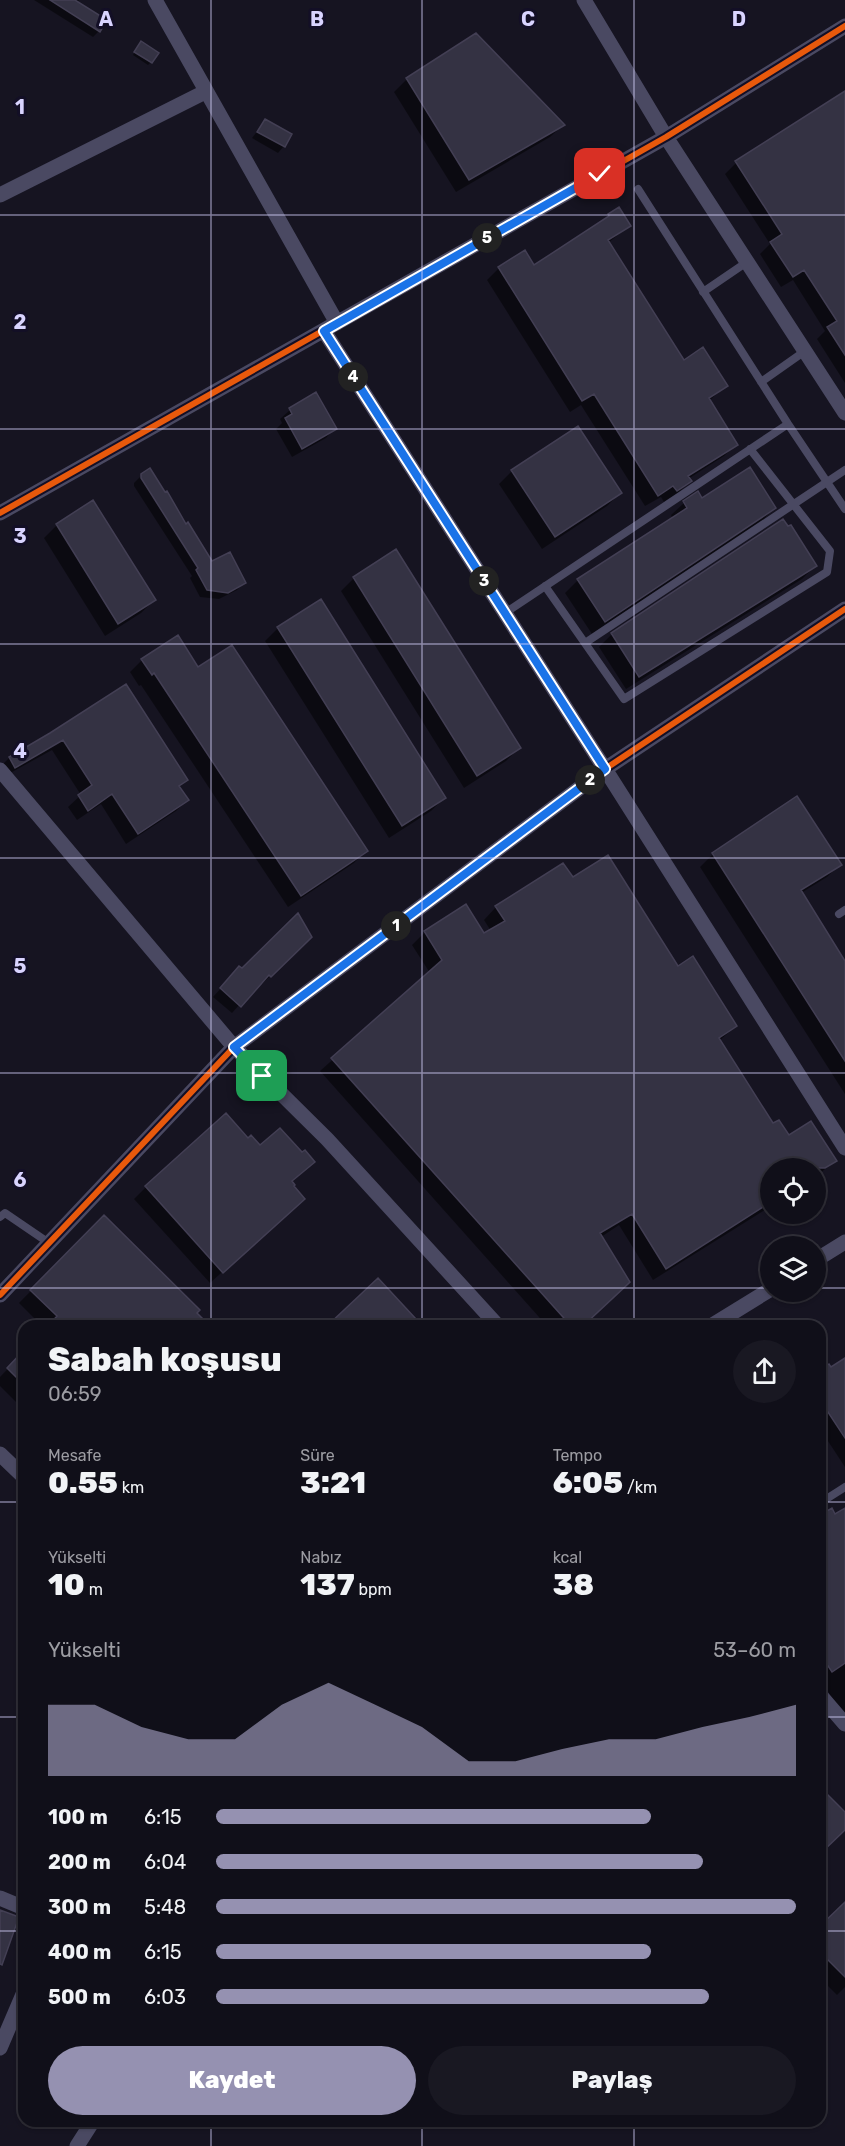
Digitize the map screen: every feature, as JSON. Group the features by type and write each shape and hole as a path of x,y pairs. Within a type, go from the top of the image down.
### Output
{"street":[{"path":"154,0 330,327 505,613 845,1148"},
{"path":"584,0 666,137 845,412"},
{"path":"0,513 666,137 845,26"},
{"path":"0,195 205,92"},
{"path":"0,1295 234,1047 605,769 845,609"},
{"path":"0,770 234,1047 327,1139 493,1320"},
{"path":"826,1254 845,1242"},
{"path":"720,1320 760,1295"},
{"path":"0,1454 18,1471"},
{"path":"826,1702 845,1724"},
{"path":"0,1898 18,1906"},
{"path":"0,2048 18,2006"},
{"path":"77,2146 89,2127"}],"lane":[{"path":"638,189 788,424 845,508"},
{"path":"703,292 747,262"},
{"path":"761,382 805,351"},
{"path":"505,613 788,424"},
{"path":"545,586 624,699 827,572 830,551 750,449"},
{"path":"585,644 845,470"},
{"path":"2,1212 49,1243"},
{"path":"826,1499 845,1487"}],"building":[{"path":"50,0 75,0 107,20 100,32"},
{"path":"476,33 565,125 469,180 406,78"},
{"path":"141,41 159,53 152,63 134,52"},
{"path":"845,91 845,355 827,327 837,321 804,270 793,277 770,242 782,234 735,161"},
{"path":"265,119 292,134 285,147 257,132"},
{"path":"619,207 631,226 608,240 684,360 703,347 728,386 709,398 738,445 688,476 692,481 677,491 673,486 658,496 594,394 582,401 498,267 525,250 534,265"},
{"path":"316,392 337,429 302,449 285,418 292,414 289,408"},
{"path":"578,426 622,493 555,537 511,470"},
{"path":"750,467 776,508 605,622 577,579 687,508 683,501 698,491 702,498"},
{"path":"150,468 212,561 230,552 246,583 228,593 207,590 196,570 198,568 141,478 141,474"},
{"path":"93,500 156,600 118,624 56,524"},
{"path":"783,519 788,526 791,525 817,566 639,677 611,633"},
{"path":"396,549 521,748 477,776 353,577"},
{"path":"321,599 446,798 402,826 277,627"},
{"path":"178,635 198,667 232,645 368,851 301,896 154,673 152,675 141,659"},
{"path":"126,684 188,780 179,786 189,800 138,834 112,794 88,811 78,795 92,785 63,740 15,768 9,757"},
{"path":"797,796 842,865 801,890 845,961 845,1061 712,853"},
{"path":"608,855 678,966 693,956 737,1026 719,1038 773,1123 779,1120 789,1135 811,1121 837,1161 826,1167 826,1158 760,1158 760,1209 666,1269 632,1214 600,1233 630,1282 589,1320 566,1320 331,1058 442,960 424,931 466,904 484,933 505,921 495,906 563,863 573,877"},
{"path":"298,913 312,937 271,977 269,975 241,1007 220,988 239,966 242,968"},
{"path":"226,1113 248,1138 251,1135 260,1145 280,1128 302,1152 305,1150 315,1162 292,1181 305,1199 223,1273 145,1186"},
{"path":"104,1215 200,1310 197,1313 204,1320 53,1320 57,1316 30,1290"},
{"path":"378,1278 416,1319 415,1320 333,1320"},
{"path":"18,1356 18,1379 7,1368"},
{"path":"845,1358 845,1438 826,1409 826,1366 829,1364 831,1367"},
{"path":"832,1508 835,1514 845,1508 845,1663 832,1672 826,1663 826,1512"},
{"path":"826,1793 845,1812 845,1830 826,1848"},
{"path":"845,1902 845,1977 826,1958 826,1920"},
{"path":"0,1910 18,1917 18,1920 2,1965 0,1964"}],"cycle path":[{"path":"0,513 666,137 845,26"},
{"path":"0,1295 234,1047 605,769 845,609"}],"route":[{"path":"262,1076 234,1047 605,769 324,331 600,174"}]}
